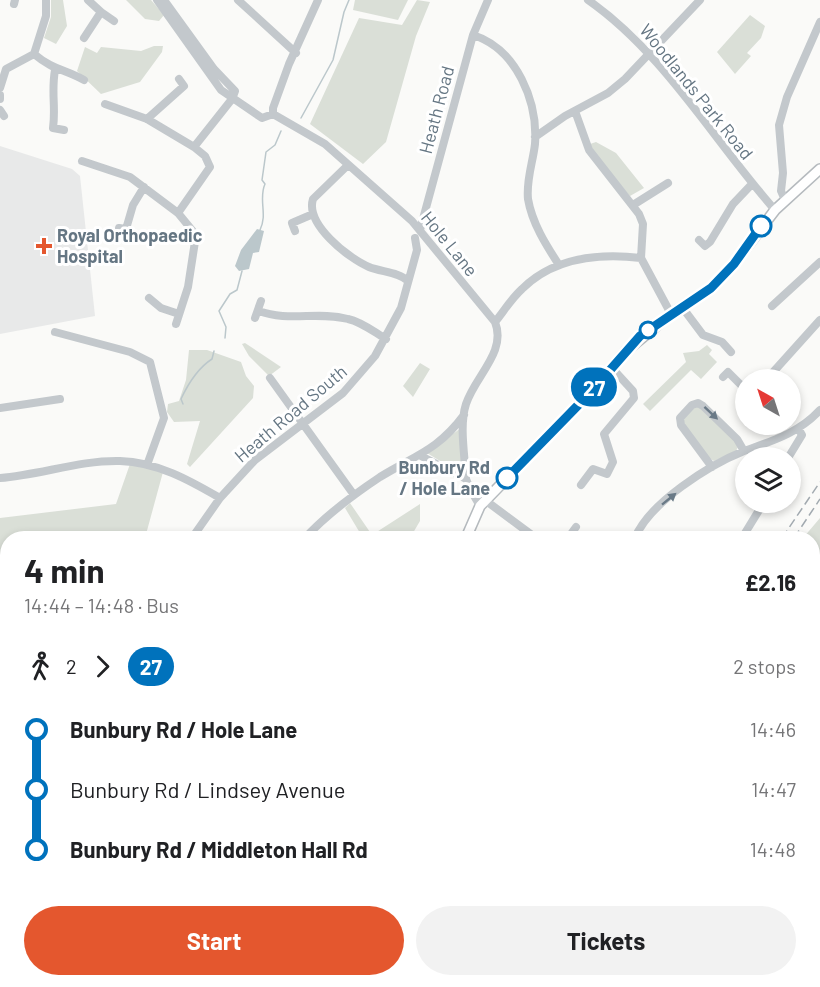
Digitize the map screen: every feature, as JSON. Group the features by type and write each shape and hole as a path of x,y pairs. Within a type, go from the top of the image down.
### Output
{"main road":[{"path":"469,531 483,502 555,430 640,336 720,279 784,200 820,169"}],"street":[{"path":"0,88 6,69 34,54 46,16 46,0"},
{"path":"88,0 114,21"},
{"path":"238,0 296,52"},
{"path":"273,114 282,80 318,0"},
{"name":"Heath Road","path":"420,230 473,35 488,0"},
{"name":"Woodlands Park Road","path":"588,0 620,23 651,55 775,210"},
{"path":"535,137 608,93 651,55 700,0"},
{"path":"161,1 214,69 235,91 232,99 194,147"},
{"path":"84,38 101,12"},
{"path":"784,200 781,191 783,173 779,125 787,97 820,22"},
{"path":"473,35 490,44 518,72 532,105 535,137 528,198 540,234 559,265"},
{"path":"34,54 54,70 72,73 84,80"},
{"path":"72,73 77,65"},
{"path":"54,70 51,93 55,116 52,132 64,130"},
{"path":"147,119 184,86 179,79"},
{"name":"Hole Lane","path":"232,99 262,118 273,114 325,144 420,230 495,322"},
{"path":"105,104 147,119 205,156 210,167 178,213"},
{"path":"575,111 589,150 633,206 643,224 640,258 671,314"},
{"path":"82,161 118,172 144,187 178,213 196,235 188,287 176,324"},
{"path":"348,165 313,199 313,214 323,231 348,255 370,268 408,281"},
{"path":"633,206 668,183"},
{"path":"701,246 717,234 733,204 752,184"},
{"path":"126,229 133,205 144,187"},
{"path":"295,231 292,223 313,214"},
{"name":"Heath Road South","path":"197,531 220,498 255,460 304,425 352,385 386,339 401,308 417,250 416,238"},
{"path":"526,531 483,502 470,489 466,479 465,415 476,383 495,352 498,339 495,322 523,287 559,265 597,255 640,258"},
{"path":"772,306 820,262"},
{"path":"149,298 160,308 179,314"},
{"path":"261,301 257,315 288,318 323,316 349,319 386,339"},
{"path":"682,307 703,335 722,342 731,352"},
{"path":"776,369 820,320"},
{"path":"55,332 130,352 150,362 164,418 147,465"},
{"path":"581,485 593,469 607,474 611,469 614,462 604,434 634,398 633,391 611,368"},
{"path":"723,377 728,372 735,383"},
{"path":"270,378 354,495"},
{"path":"0,408 60,399"},
{"path":"712,467 681,425 680,418 692,405 698,403 703,406 737,439 741,447"},
{"path":"801,426 820,410"},
{"path":"313,531 354,495 448,436 465,415"},
{"path":"796,447 801,440 801,433"},
{"path":"760,446 783,435"},
{"path":"419,455 466,479"},
{"path":"638,531 659,507 712,467 735,456"},
{"path":"0,478 118,461 147,465 182,477 220,498"},
{"path":"746,531 757,513"},
{"path":"573,531 576,527"}],"shaded area":[{"path":"51,0 63,0 67,26 56,44 44,38 51,17"},
{"path":"126,0 151,0 164,15 159,21 145,19"},
{"path":"355,0 408,0 398,20 353,10"},
{"path":"417,0 430,2 416,36 386,142 363,164 310,124 359,18 402,25"},
{"path":"750,15 765,26 761,38 747,53 751,56 735,74 717,52"},
{"path":"154,46 163,46 162,52 140,82 101,94 77,71 85,47 97,53 101,47 141,51"},
{"path":"596,142 616,153 644,188 630,196 600,163 590,144"},
{"name":"Royal Orthopaedic Hospital","path":"0,146 72,169 80,176 95,316 0,334"},
{"path":"257,229 264,231 259,252 253,253 249,269 239,271 235,266 241,250"},
{"path":"245,343 281,367 269,376 249,356 242,344"},
{"path":"707,345 712,350 709,354 717,362 701,379 691,370 650,411 643,404 686,362 683,353 699,351"},
{"path":"189,350 207,350 241,362 246,376 254,386 253,398 190,467 187,464 200,421 174,422 167,412 168,404 179,401 186,380"},
{"path":"420,363 430,369 413,397 403,386"},
{"path":"694,406 699,406 739,445 735,447 735,451 714,461 709,458 684,425 683,419"},
{"path":"461,428 463,475 427,453"},
{"path":"130,464 163,472 147,531 0,531 0,518 116,504"},
{"path":"350,503 369,531 359,531 345,508"},
{"path":"420,504 420,521 414,531 378,531"},
{"path":"820,518 820,531 809,531"}],"waterway":[{"path":"301,118 333,60 349,0"},
{"path":"260,230 263,218 262,195 265,184 262,180 266,152 275,145 281,131"},
{"path":"225,338 226,327 219,311 230,294 237,290 242,271"},
{"path":"183,404 181,399 187,388 198,372 212,359 214,351"}],"railway":[{"path":"787,531 820,482"},
{"path":"799,531 820,499"}],"bus line":[{"name":"27","path":"507,478 589,394 640,336 711,288 734,264 761,226"}],"place":[{"name":"Royal Orthopaedic Hospital","path":"44,246"},
{"name":"Bunbury Rd / Hole Lane","path":"507,478"}]}
